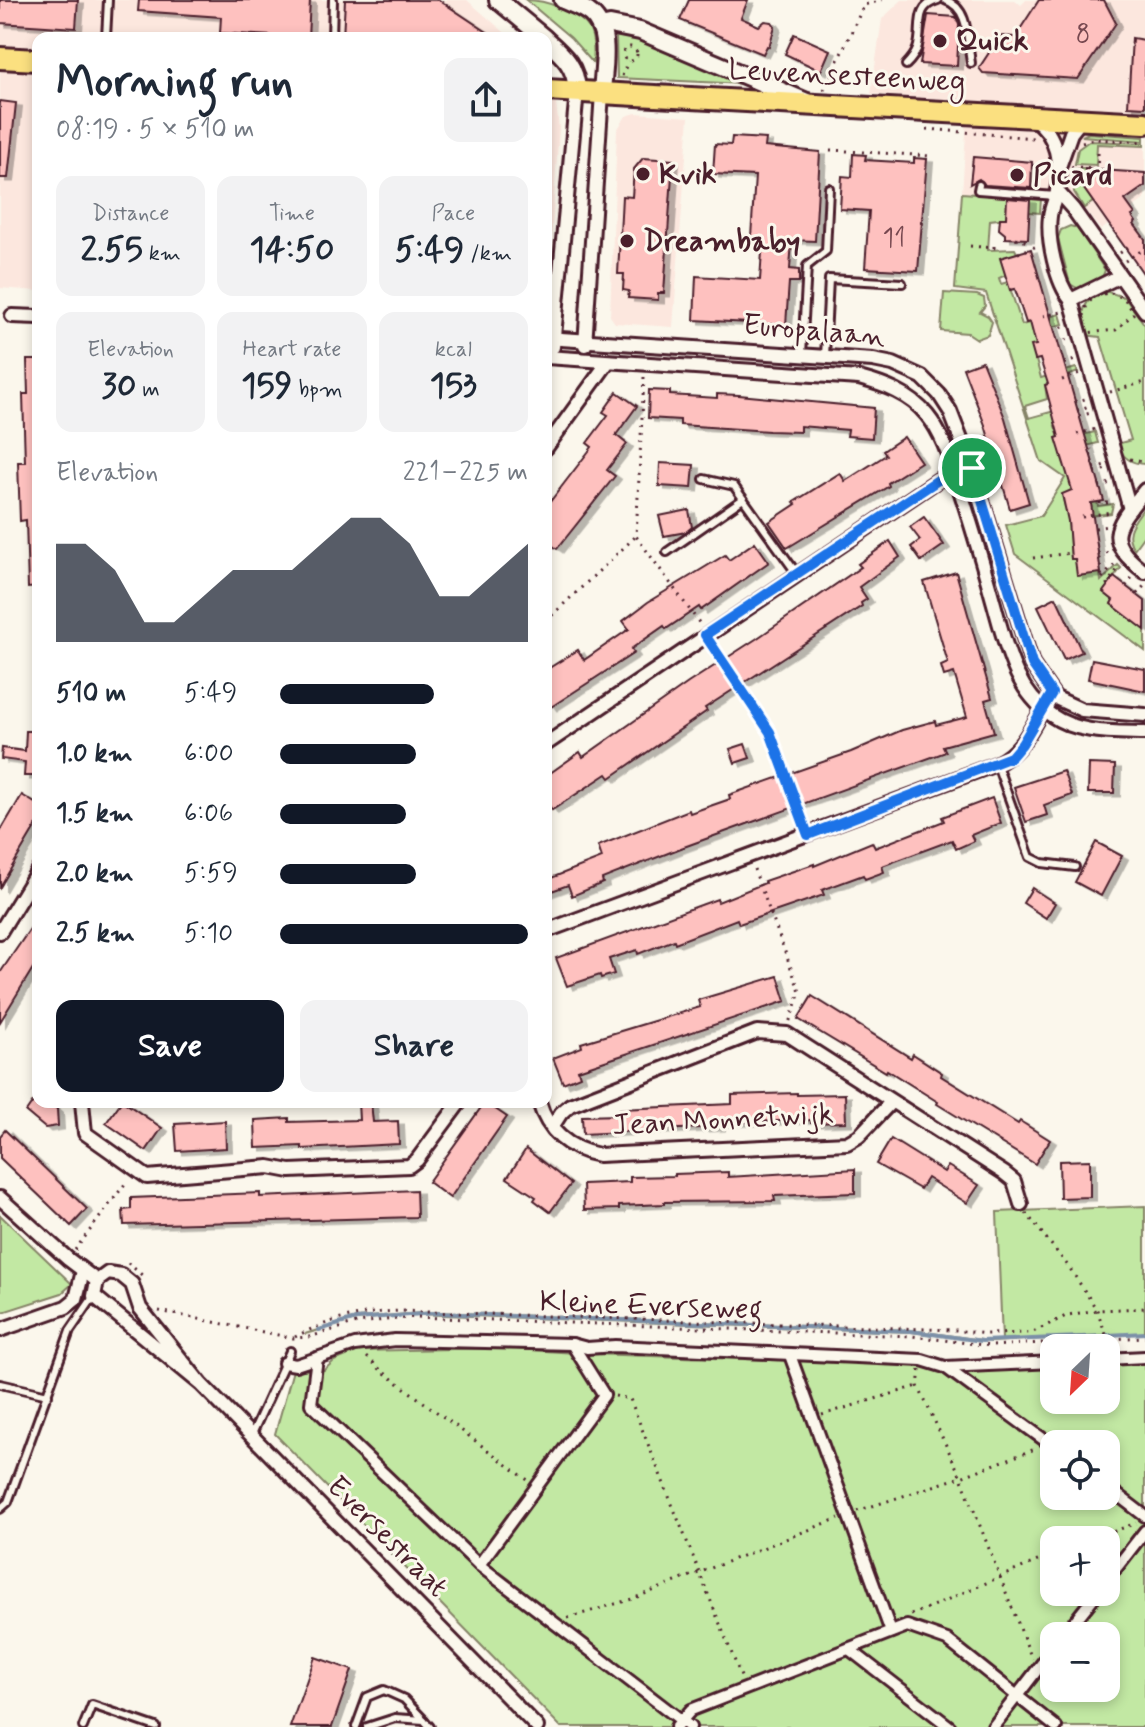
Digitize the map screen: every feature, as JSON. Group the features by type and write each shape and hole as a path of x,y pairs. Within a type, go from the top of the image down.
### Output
{"main road":[{"path":"0,58 32,60"},
{"name":"Leuvensesteenweg","path":"552,90 1145,123"}],"street":[{"path":"498,0 537,32"},
{"path":"563,0 591,14 600,27 604,52 583,360"},
{"path":"600,27 620,26 640,31 816,104"},
{"path":"552,45 570,62 576,76 577,91 552,320"},
{"path":"1029,116 1051,134 1065,168"},
{"path":"1082,119 1071,133 1065,168 1050,216 1050,240 1090,398 1130,509"},
{"path":"1056,194 1073,209 1120,270 1145,311"},
{"path":"1066,301 1120,270"},
{"path":"12,316 32,317"},
{"name":"Europalaan","path":"552,338 884,361 922,377 950,411 972,468 1032,664 1052,693"},
{"name":"Europalaan","path":"552,357 859,378 902,394 928,416 940,437 954,473 1009,658 1024,689 1051,715 1075,727 1104,732 1145,733"},
{"path":"552,440 608,362"},
{"path":"552,740 938,480 972,468"},
{"path":"1140,574 1117,557 1118,533 1130,509 1145,490"},
{"path":"552,929 1011,757 1052,693 1082,710 1145,715"},
{"path":"0,932 32,880"},
{"name":"Jean Monnetwijk","path":"552,1127 570,1105 757,1032 787,1034 1004,1173 1014,1181 1021,1204"},
{"name":"Jean Monnetwijk","path":"542,1108 566,1144 577,1151 599,1155 847,1143 859,1136 891,1102"},
{"path":"83,1108 85,1133 147,1177 269,1167 290,1171 409,1166 417,1160 456,1108"},
{"path":"0,1198 97,1281 94,1296"},
{"path":"0,1330 66,1307 76,1299 83,1271"},
{"name":"Eversestraat","path":"97,1281 108,1273 121,1275 132,1284 140,1308 201,1384 537,1727"},
{"name":"Eversestraat","path":"94,1296 201,1384"},
{"path":"284,1363 296,1365 355,1345 395,1340 572,1344 587,1348 615,1346 922,1360 945,1367 1040,1436"},
{"path":"479,1565 604,1395 572,1344"},
{"path":"790,1355 891,1632"},
{"path":"1120,1358 1145,1357"},
{"path":"317,1358 311,1404 479,1565 682,1725 691,1710 907,1626 947,1640 1056,1727"},
{"path":"945,1367 1040,1363"},
{"path":"1120,1497 1145,1516"},
{"path":"1120,1563 1145,1531"},
{"path":"1074,1622 1087,1606"},
{"path":"849,1649 950,1727"},
{"path":"993,1727 1040,1666"}],"lane":[{"path":"106,32 108,0"},
{"path":"332,32 333,0"},
{"path":"906,65 917,51 922,11 930,2 938,0"},
{"path":"945,0 952,2 963,13 971,63"},
{"path":"979,185 978,190 1056,194"},
{"path":"802,354 807,266 826,251 829,188"},
{"path":"825,356 829,279 902,283"},
{"path":"704,479 734,486 797,574"},
{"path":"667,552 743,499"},
{"path":"996,764 1030,857 1042,863 1075,867"},
{"path":"0,1509 8,1502 70,1331 94,1296"},
{"path":"251,1437 290,1351"},
{"path":"0,1384 48,1395"},
{"path":"356,1727 367,1697 384,1690 404,1699 430,1727"},
{"path":"83,1727 92,1705 156,1727"},
{"path":"367,1727 395,1718 424,1720"}],"path":[{"path":"816,104 864,5 882,0"},
{"path":"621,80 628,61"},
{"path":"925,129 1041,141"},
{"path":"1076,147 1090,139 1145,142"},
{"path":"830,150 932,156"},
{"path":"1065,168 1098,168 1098,152"},
{"path":"889,162 890,153"},
{"path":"1065,168 1072,158"},
{"path":"1032,166 1046,167 1046,160"},
{"path":"1065,168 1071,179"},
{"path":"1016,238 1027,242"},
{"path":"1017,252 1043,242 1046,253"},
{"path":"970,246 994,246"},
{"path":"1116,257 1130,246"},
{"path":"1120,270 1141,251"},
{"path":"1111,293 1124,298 1134,313 1127,322 1109,332 1086,333 1083,314 1095,296 1111,293"},
{"path":"1043,316 1063,312 1066,301"},
{"path":"1054,330 1066,326 1072,345"},
{"path":"1058,342 1070,338"},
{"path":"1064,363 1076,360 1075,354"},
{"path":"645,364 636,536 706,634 770,732 808,835"},
{"path":"1062,380 1080,373 1083,384"},
{"path":"1075,402 1145,382"},
{"path":"1077,410 1090,398"},
{"path":"1090,398 1099,438"},
{"path":"1079,416 1092,413"},
{"path":"1077,434 1095,424"},
{"path":"1090,455 1093,454 1091,449"},
{"path":"1105,459 1113,488"},
{"path":"1094,470 1107,467"},
{"path":"1099,486 1112,482"},
{"path":"1100,502 1115,498 1109,533"},
{"path":"1082,517 1115,511"},
{"path":"1095,528 1111,522"},
{"path":"552,615 636,536"},
{"path":"1110,545 1128,571 1140,574 1145,584 1137,594"},
{"path":"1033,558 1070,553"},
{"path":"1099,556 1117,557 1102,578 1099,556"},
{"path":"1108,585 1117,557"},
{"path":"1126,586 1140,574"},
{"path":"749,857 800,992 787,1034"},
{"path":"68,1259 135,1170"},
{"path":"1021,1204 1069,1267 1097,1310 1106,1334"},
{"path":"290,1351 293,1338 317,1327 367,1312 956,1330 985,1334 1031,1333 1068,1315 1145,1308"},
{"name":"Kleine Everseweg","path":"159,1311 293,1338 309,1337 357,1323 416,1317 911,1336 991,1346 1040,1343"},
{"name":"Kleine Everseweg","path":"1120,1339 1145,1337"},
{"path":"355,1345 382,1371 535,1486"},
{"path":"922,1360 918,1386 961,1477 1037,1670"},
{"path":"814,1418 918,1386"},
{"path":"604,1395 630,1399 746,1689"},
{"path":"552,1623 632,1599 850,1514 1040,1449"},
{"path":"1120,1528 1145,1522"},
{"path":"907,1626 911,1615 1040,1560"}],"shaded area":[{"path":"0,0 467,0 504,32 32,32 32,291 0,288"},
{"path":"902,0 1015,0 1021,5 1026,0 1145,0 1145,199 1101,230 1080,203 962,193 968,103 871,94 882,19"},
{"path":"552,79 559,128 552,228"},
{"path":"636,113 689,117 673,327 615,323 610,316 617,130 626,116"}],"green space":[{"path":"526,0 550,4 583,21 593,42 593,63 571,38"},
{"path":"616,36 638,40 745,84 617,78"},
{"path":"1089,133 1144,137 1144,141 1082,136"},
{"path":"1089,141 1144,143 1144,146 1097,144 1096,165 1075,164 1078,149"},
{"path":"1074,169 1085,169 1084,189 1093,202 1084,208 1074,192"},
{"path":"962,193 1041,199 1040,213 1029,212 1029,207 1007,204 1006,218 990,220 988,250 1015,249 1017,253 1006,275 999,278 1001,284 1008,282 1022,325 1060,314 1063,324 1033,333 1037,345 1032,346 1041,378 1076,368 1078,372 1045,385 1047,399 1025,406 1029,418 1058,410 1062,424 1055,426 1060,440 1095,432 1098,443 1066,451 1066,456 1062,458 1064,464 1067,463 1073,489 1062,495 1065,507 1097,502 1098,506 1113,504 1111,513 1068,519 1071,559 1075,559 1078,576 1100,573 1101,581 1118,565 1121,568 1103,592 1113,600 1111,604 1145,629 1145,651 1015,554 1006,525 1041,516 1065,478 1041,461 986,293 955,289"},
{"path":"1070,226 1077,228 1105,270 1102,278 1079,289 1070,284 1058,238 1061,230"},
{"path":"1105,291 1124,297 1145,325 1145,464 1131,461 1119,449 1117,444 1131,440 1100,337 1085,335 1084,308 1091,298"},
{"path":"944,293 984,298 985,306 980,312 992,322 988,335 977,339 968,333 941,331"},
{"path":"1145,506 1145,534 1134,549 1130,532"},
{"path":"1145,1206 1145,1333 1040,1334 1040,1339 992,1342 911,1332 416,1314 356,1320 305,1334 356,1318 435,1312 911,1330 1002,1340 997,1212"},
{"path":"0,1215 72,1284 62,1293 0,1313"},
{"path":"501,1348 590,1354 925,1365 944,1373 956,1361 1040,1358 1040,1414 1120,1414 1120,1354 1145,1352 1145,1727 561,1727 275,1434 293,1370 324,1370 334,1361 359,1351"}],"building":[{"path":"0,0 78,0 76,28 0,23"},
{"path":"139,0 310,0 308,32 220,32 221,17 138,11"},
{"path":"345,0 439,0 487,32 343,32"},
{"path":"689,0 748,0 741,18 759,26 765,21 775,26 769,47 763,54 680,20"},
{"path":"1039,0 1104,0 1116,23 1078,79 983,73 979,68 1000,36 1015,37"},
{"name":"Quick","path":"928,15 956,17 959,25 957,66 920,64"},
{"path":"794,34 830,50 821,71 785,54"},
{"path":"1132,38 1145,40 1145,107 1128,106"},
{"path":"0,101 16,103 8,178 0,178"},
{"path":"732,137 766,139 765,147 820,152 815,241 792,240 790,269 799,270 799,282 789,282 786,325 694,320 696,276 760,280 763,238 751,237 755,176 713,174 715,144 731,145"},
{"path":"853,154 866,155 865,160 914,163 914,158 927,159 918,271 865,268 869,211 840,209 842,176 852,177"},
{"path":"973,157 1032,162 1031,188 985,185 979,179 970,184"},
{"path":"643,158 673,160 664,293 658,293 658,300 628,298 629,291 623,290 624,274 618,274 622,196 632,197 634,169"},
{"path":"1085,169 1145,173 1145,186 1125,200 1135,214 1132,216 1136,222 1134,224 1145,239 1145,276 1084,189"},
{"path":"1007,198 1030,200 1028,239 1005,238 999,229 1000,218 1006,218"},
{"path":"1031,249 1104,501 1091,503 1101,573 1077,576 1075,559 1071,559 1062,494 1072,490 1056,438 1059,437 1045,385 1048,384 1040,359 1035,360 1031,346 1036,345 1030,322 1026,323 1015,289 1010,290 1000,258"},
{"path":"27,360 32,360 32,588 28,588 26,520 20,521 18,462 25,462 23,394 28,394"},
{"path":"982,361 1005,418 1029,503 1010,509 985,425 963,368"},
{"path":"649,390 670,391 670,395 717,398 717,394 739,395 874,408 872,438 847,436 848,430 800,426 800,432 680,425 680,420 648,418"},
{"path":"617,392 637,406 616,435 627,444 607,470 615,476 557,549 552,545 552,499 592,447 587,443 608,415 603,412"},
{"path":"904,437 921,462 888,483 889,486 787,548 769,522 840,473 845,481 886,455 883,451"},
{"path":"660,463 694,465 692,488 659,486"},
{"path":"689,510 692,527 686,532 664,536 659,516"},
{"path":"924,517 944,545 921,561 911,547 920,540 910,527"},
{"path":"890,541 900,557 859,587 867,599 861,603 862,606 705,708 707,711 610,778 607,774 552,810 552,772 580,752 583,757 861,567 858,564"},
{"path":"755,542 769,562 701,610 699,607 666,629 664,626 631,649 634,653 552,706 552,666 578,650 584,660 629,629 623,621 648,602 725,555 729,560"},
{"path":"956,572 992,698 985,700 994,732 943,746 946,752 681,848 602,879 603,883 572,896 568,885 552,891 552,878 602,858 598,846 689,810 690,813 730,799 729,795 851,752 902,730 967,717 954,673 944,676 941,666 948,663 924,582"},
{"path":"1114,577 1145,601 1145,630 1111,604 1113,600 1103,592"},
{"path":"1056,597 1082,652 1064,660 1038,606"},
{"path":"1092,659 1145,669 1145,691 1088,679"},
{"path":"26,731 32,731 32,776 24,776 25,762 1,759 2,748 25,751"},
{"path":"745,744 750,758 735,763 730,749"},
{"path":"1089,764 1115,765 1114,793 1088,793"},
{"path":"1063,771 1072,795 1044,805 1047,815 1026,822 1014,787"},
{"path":"22,795 32,801 32,833 0,887 0,832"},
{"path":"992,798 1001,823 971,835 974,841 956,849 952,840 882,866 884,872 865,879 863,875 822,890 824,895 739,924 737,919 675,943 674,940 638,954 637,950 609,959 614,974 601,978 600,975 567,986 556,958 717,899 718,902 764,881 814,866 872,842 875,848"},
{"path":"1096,842 1122,856 1101,896 1075,882"},
{"path":"1032,888 1055,903 1046,918 1023,903"},
{"path":"32,926 32,970 0,1022 0,973"},
{"path":"778,976 786,1001 578,1070 580,1076 563,1083 553,1058 582,1047 581,1043 700,1007 698,1000"},
{"path":"812,996 911,1058 913,1054 942,1073 941,1076 1018,1124 1020,1121 1050,1140 1035,1164 887,1070 798,1019"},
{"path":"845,1094 846,1122 719,1123 719,1127 583,1134 582,1116 620,1115 620,1109 732,1104 732,1095"},
{"path":"32,1103 32,1108 56,1108 58,1126 45,1128 26,1112"},
{"path":"117,1108 133,1108 162,1128 146,1151 106,1123"},
{"path":"358,1108 372,1108 373,1122 398,1121 399,1144 256,1148 255,1120 359,1120"},
{"path":"481,1108 494,1108 507,1117 450,1198 428,1182"},
{"path":"225,1121 226,1148 177,1151 175,1124"},
{"path":"5,1130 87,1209 71,1226 0,1158 0,1136"},
{"path":"891,1139 944,1172 948,1166 979,1185 967,1203 927,1178 920,1189 876,1164"},
{"path":"526,1149 571,1184 550,1212 534,1200 536,1197 507,1178"},
{"path":"1090,1160 1090,1197 1060,1198 1059,1161"},
{"path":"855,1169 855,1193 774,1196 775,1201 664,1202 619,1206 619,1209 584,1210 583,1184 630,1182 630,1177 675,1174 728,1172 728,1177"},
{"path":"416,1190 417,1217 124,1225 123,1210 131,1209 131,1198 260,1193 260,1197"},
{"path":"315,1657 352,1670 332,1727 290,1727"}],"waterway":[{"path":"319,1330 356,1319 435,1313 911,1331 982,1341 1040,1339"},
{"path":"1120,1334 1145,1333"}],"place":[{"name":"Quick","path":"940,41"},
{"name":"Kvik","path":"643,174"},
{"name":"Picard","path":"1017,175"},
{"name":"Dreambaby","path":"627,241"}],"route":[{"path":"972,468 1032,664 1052,693 1011,757 808,835 770,732 705,635 938,480 972,468"}]}
